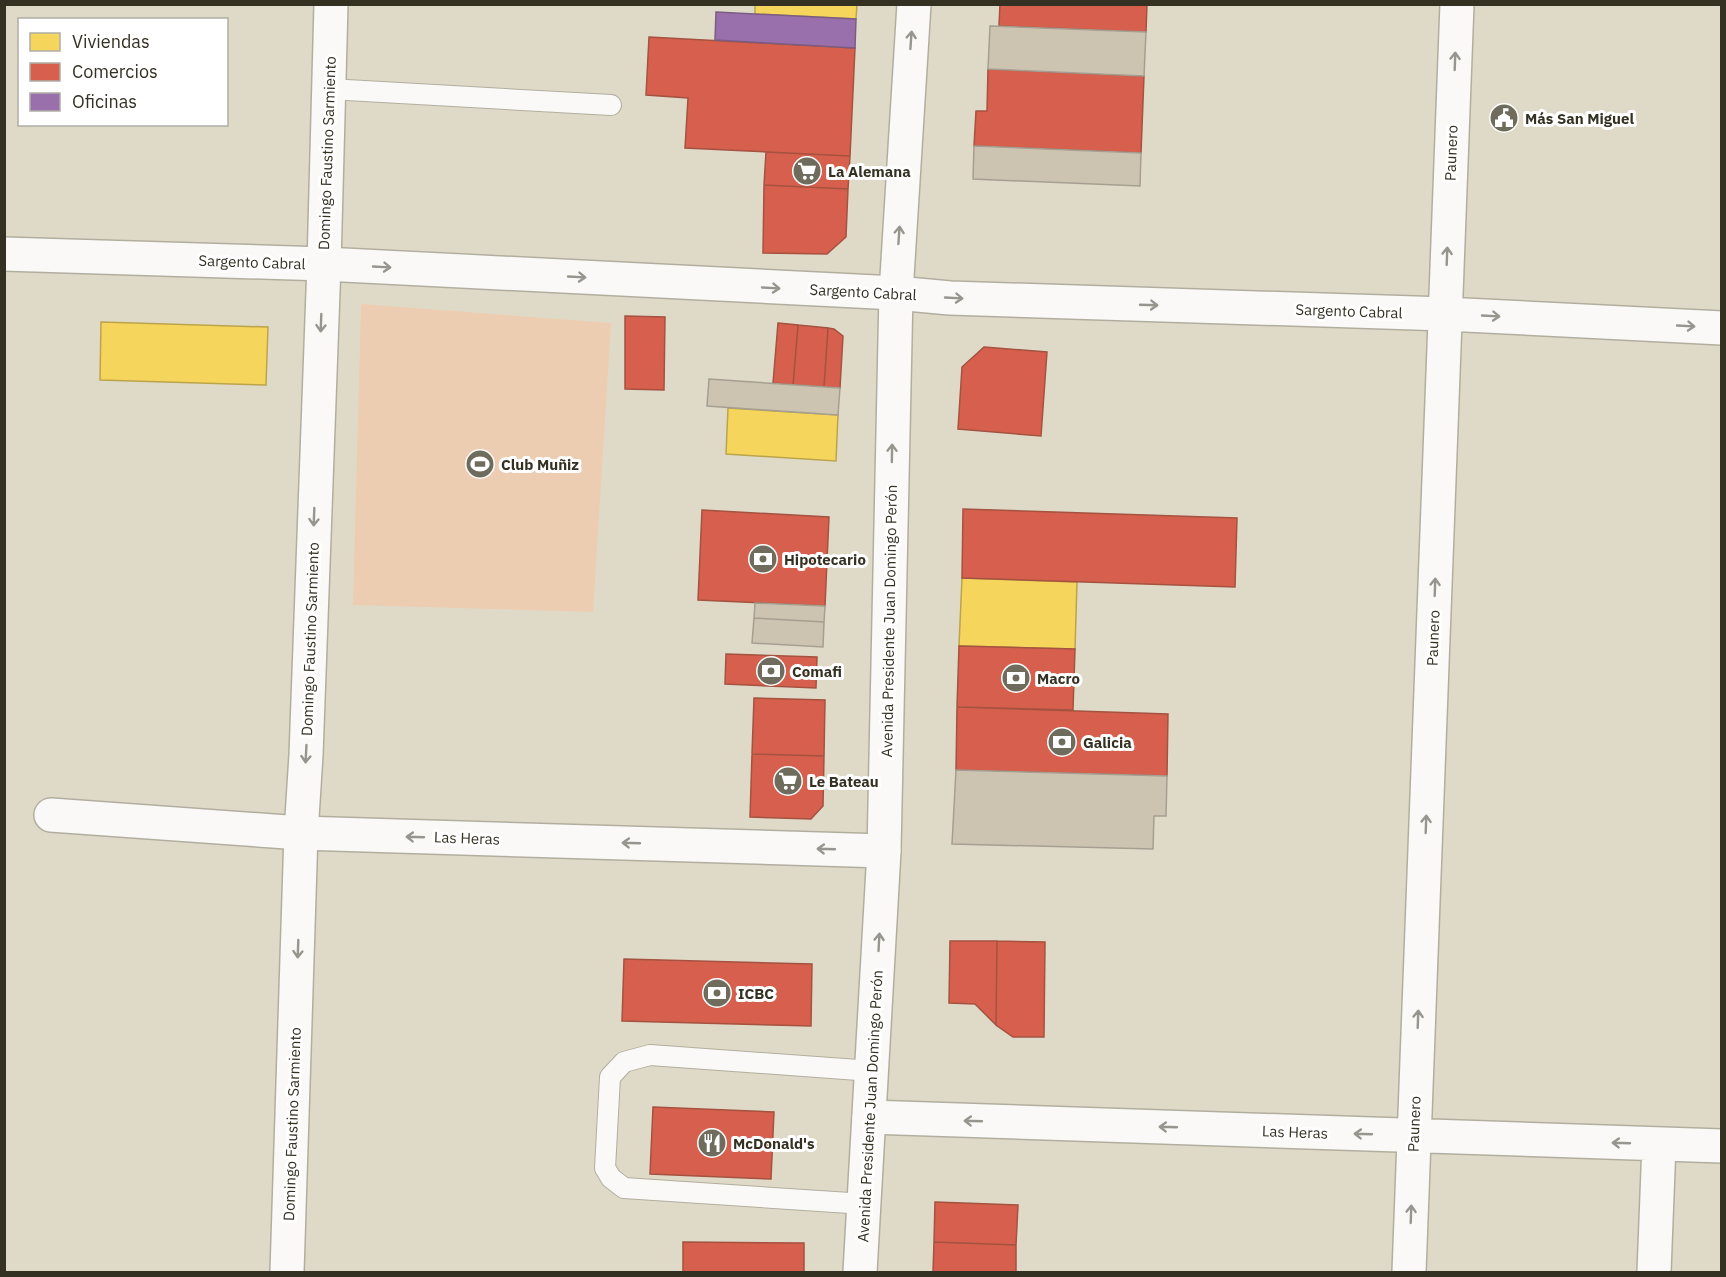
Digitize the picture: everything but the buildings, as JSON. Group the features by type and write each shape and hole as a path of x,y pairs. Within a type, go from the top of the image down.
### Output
{"street":[{"name":"Domingo Faustino Sarmiento","path":"287,1272 301,833 306,755 324,264 331,4"},
{"name":"Avenida Presidente Juan Domingo Perón","path":"860,1272 884,851 896,293 914,4"},
{"name":"Paunero","path":"1409,1272 1457,4"},
{"name":"Sargento Cabral","path":"4,254 324,264 896,293 950,298 1445,314 1722,328"},
{"name":"Las Heras","path":"51,815 301,833 884,851"},
{"name":"Las Heras","path":"869,1117 1722,1146"},
{"path":"1654,1272 1659,1144"}],"lane":[{"path":"328,89 611,105"},
{"path":"864,1204 624,1188 611,1178 605,1168 610,1077 624,1062 650,1055 872,1071"}],"shaded area":[{"name":"Club Muñiz","path":"361,304 611,323 593,612 353,605"}],"place":[{"name":"Más San Miguel","path":"1504,118"},
{"name":"La Alemana","path":"807,171"},
{"name":"Club Muñiz","path":"480,464"},
{"name":"Hipotecario","path":"763,559"},
{"name":"Comafi","path":"771,671"},
{"name":"Macro","path":"1016,678"},
{"name":"Galicia","path":"1062,742"},
{"name":"Le Bateau","path":"788,781"},
{"name":"ICBC","path":"717,993"},
{"name":"McDonald's","path":"712,1143"}]}
